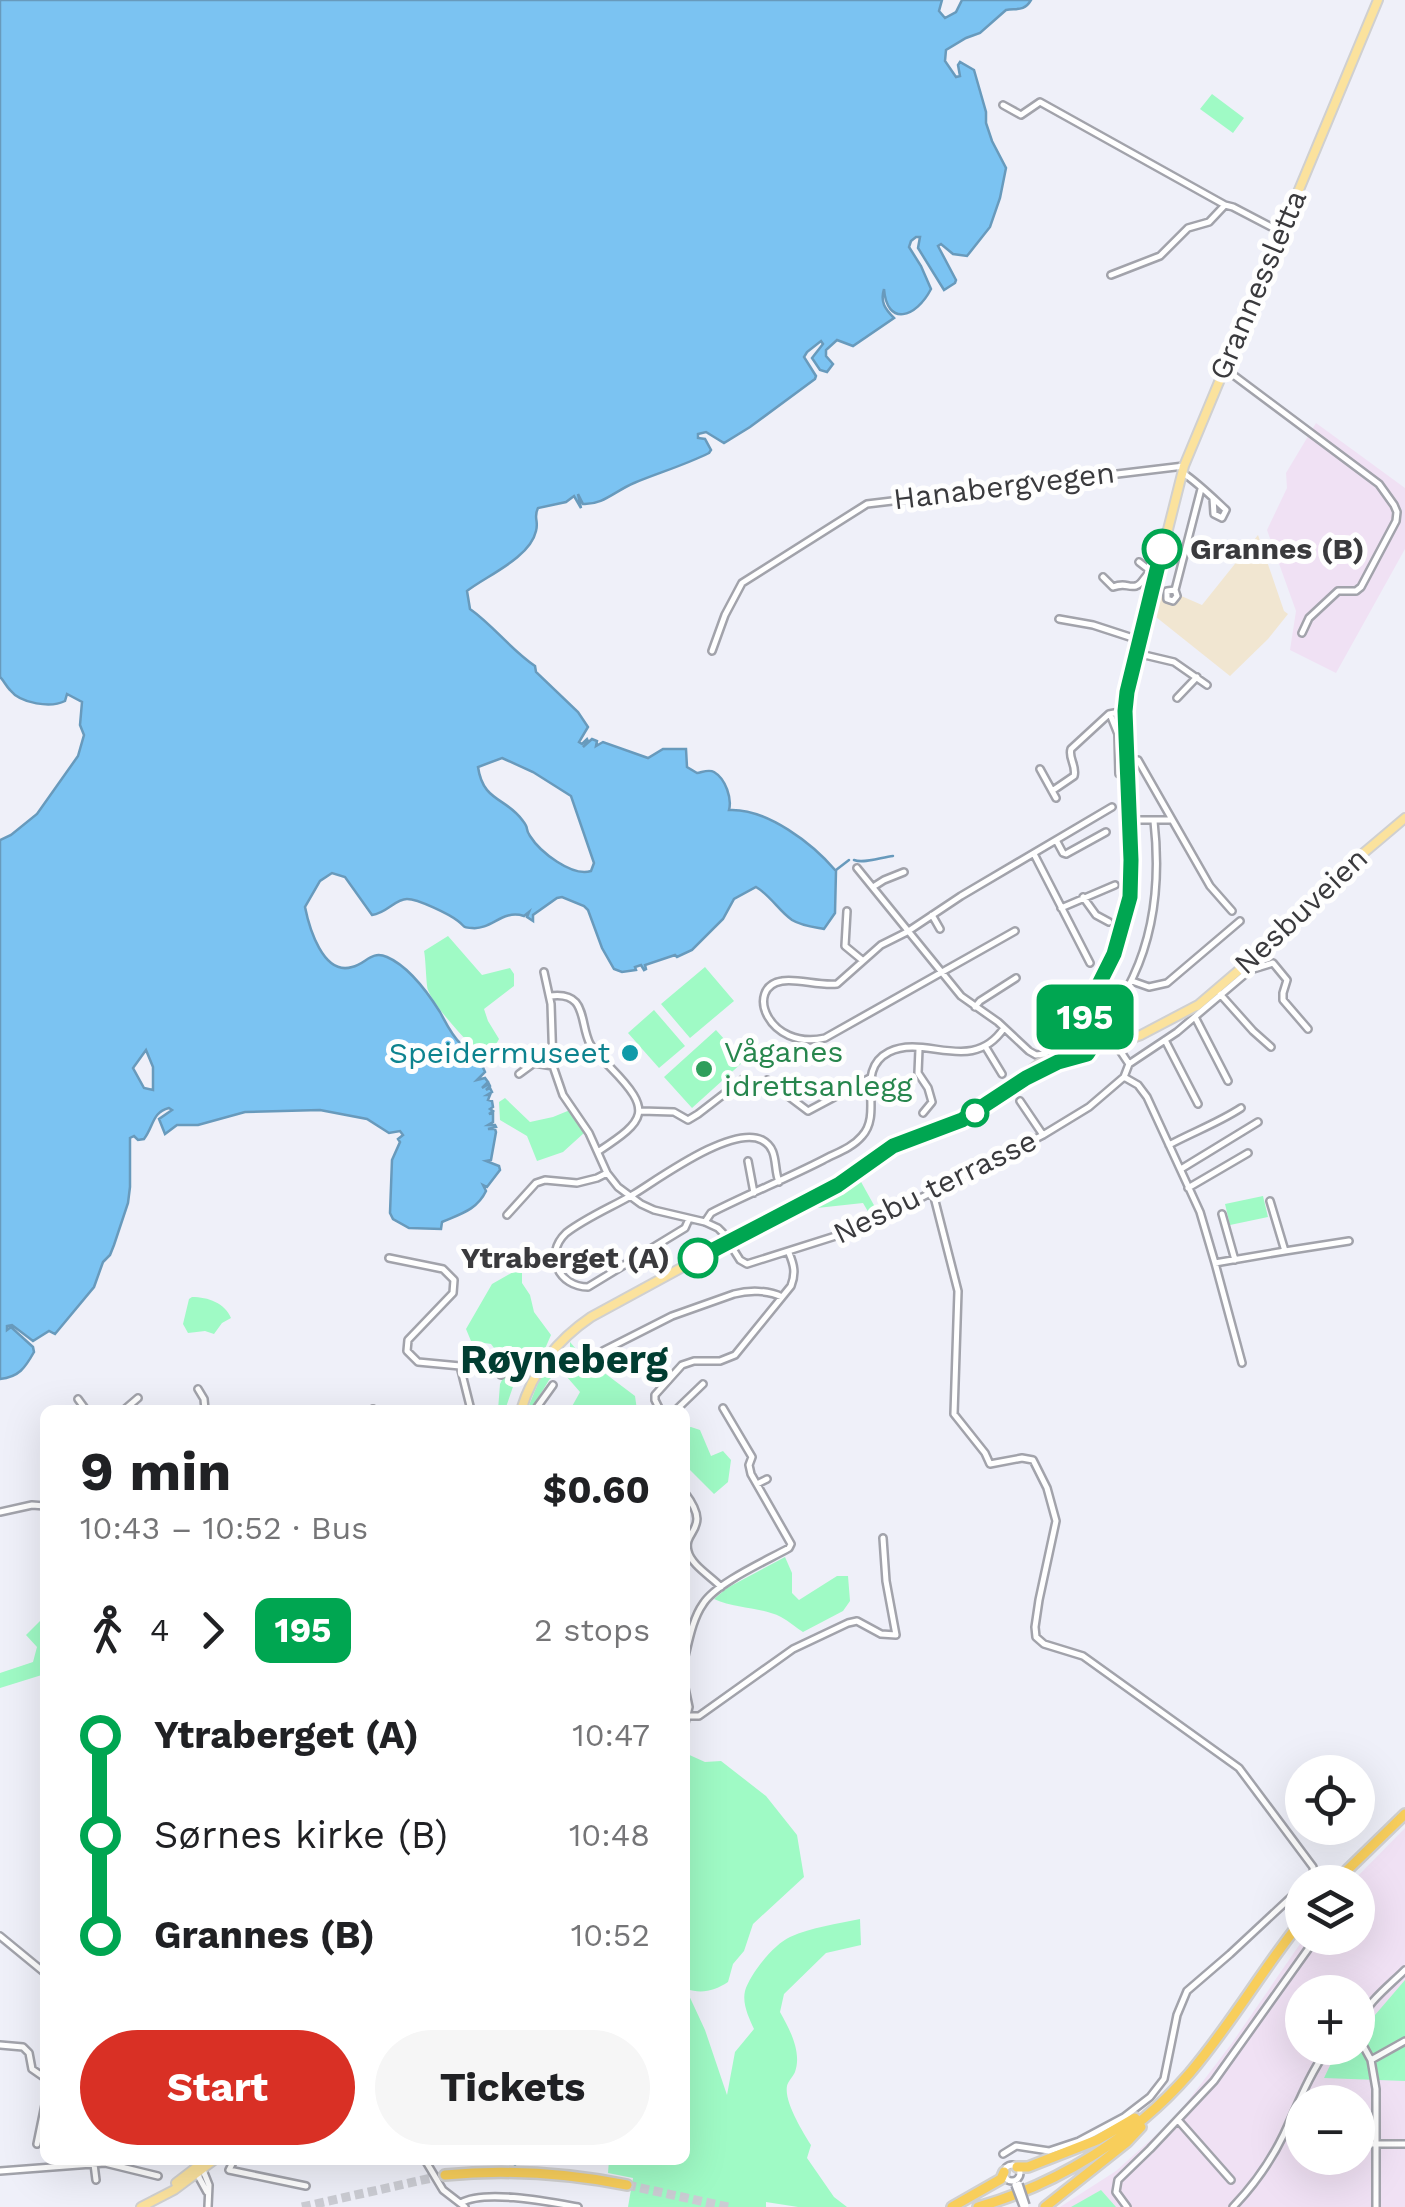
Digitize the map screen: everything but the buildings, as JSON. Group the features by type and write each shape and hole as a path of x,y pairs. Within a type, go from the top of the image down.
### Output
{"highway":[{"path":"1356,1865 1405,1817"},
{"path":"978,2207 1044,2182 1083,2162 1138,2123 1205,2054 1285,1943"},
{"path":"1044,2207 1127,2142 1182,2089 1285,1952"},
{"path":"952,2207 1000,2178 1110,2134 1177,2086"},
{"path":"993,2207 1070,2175 1141,2127"},
{"path":"445,2178 558,2179 627,2187"}],"main road":[{"name":"Grannessletta","path":"1085,1025 1088,1006 1114,954 1127,913 1131,881 1125,711 1152,575 1182,473 1378,0"},
{"name":"Nesbuveien","path":"523,1405 539,1369 558,1345 603,1310 838,1185 893,1146 971,1116 1043,1068 1087,1050 1122,1046 1198,1005 1277,938 1347,868 1405,818"},
{"path":"1085,1025 1087,1050"},
{"path":"198,2171 202,2165"},
{"path":"141,2207 207,2165"}],"street":[{"path":"1003,104 1021,114 1040,102 1224,205 1281,232"},
{"path":"1111,275 1160,256 1188,228 1208,222 1224,205"},
{"path":"1224,368 1362,470 1379,484 1396,509 1396,520 1362,587 1338,592 1309,618 1302,633"},
{"name":"Hanabergvegen","path":"712,651 742,582 867,504 1169,466 1199,487"},
{"path":"1174,590 1199,487 1214,498"},
{"path":"1139,562 1152,575"},
{"path":"1103,577 1113,587 1123,583 1134,586 1145,575 1152,575"},
{"path":"1059,619 1140,640"},
{"path":"1136,653 1174,662 1207,685"},
{"path":"1177,698 1196,677"},
{"path":"1052,791 1074,776 1071,749 1110,714 1125,711"},
{"path":"1110,714 1118,734 1119,774"},
{"path":"1138,760 1210,886 1232,911"},
{"path":"1040,770 1056,798"},
{"path":"1015,931 825,1038 794,1038 772,1024 766,1015 765,997 774,983 783,980 837,984 881,945 1112,807"},
{"path":"1130,823 1170,820"},
{"path":"1109,1019 1131,981 1146,941 1157,862 1154,821"},
{"path":"1056,840 1066,854 1106,832"},
{"path":"1034,854 1090,963"},
{"path":"857,868 961,996 1029,1052 1048,1052 1073,1026 1085,1025"},
{"path":"873,887 904,872"},
{"path":"1062,908 1116,885"},
{"path":"1083,897 1096,915 1109,922"},
{"path":"847,911 845,946 862,960"},
{"path":"932,914 940,929"},
{"path":"1131,981 1149,986 1167,983 1240,921"},
{"path":"1122,1046 1129,1064 1165,1040 1250,970 1274,963 1286,978 1283,1000 1308,1029"},
{"path":"544,972 550,996 552,1066 564,1096 599,1151 607,1173 630,1196 654,1210 705,1222 718,1228 729,1242"},
{"path":"975,1007 1016,978"},
{"path":"1220,994 1271,1048"},
{"path":"550,996 569,997 576,1002 592,1048 637,1099 640,1112 635,1124 599,1151"},
{"path":"1194,1016 1228,1081"},
{"path":"705,1222 710,1213 845,1149 864,1135 871,1118 870,1078 876,1064 889,1052 906,1048 967,1051 985,1046 1004,1028"},
{"path":"1165,1040 1198,1104"},
{"path":"985,1046 1002,1074"},
{"path":"919,1049 918,1072 932,1102 923,1113"},
{"path":"519,1074 534,1063 552,1066"},
{"name":"Nesbu terrasse","path":"729,1242 747,1264 864,1227 1043,1135 1089,1106 1124,1077 1129,1064"},
{"path":"640,1112 674,1112 688,1120 746,1077"},
{"path":"1124,1077 1142,1089 1200,1212 1242,1363"},
{"path":"768,1080 808,1111 870,1078"},
{"path":"1020,1101 1043,1135"},
{"path":"1169,1145 1241,1108"},
{"path":"1182,1169 1258,1122"},
{"path":"690,1219 685,1228 588,1287 568,1283 556,1265 554,1254 559,1240 576,1225 686,1160 742,1138 758,1139 768,1145 775,1158 779,1182"},
{"path":"1188,1188 1248,1154"},
{"path":"748,1160 754,1193"},
{"path":"507,1214 536,1183 576,1183 607,1173"},
{"path":"933,1193 958,1299 954,1414 990,1464 1022,1458 1033,1460 1056,1517 1039,1600 1036,1637 1044,1644 1083,1656 1239,1768 1312,1865"},
{"path":"1270,1201 1284,1251"},
{"path":"1222,1214 1234,1260"},
{"path":"1215,1264 1348,1241"},
{"path":"658,1405 655,1395 689,1362 720,1362 736,1355 791,1286 794,1266 789,1253"},
{"path":"389,1258 443,1270 452,1276 454,1284 453,1293 408,1340 407,1351 418,1362 494,1366 501,1375"},
{"path":"604,1351 672,1316 734,1294 770,1293 782,1297"},
{"path":"460,1366 470,1405"},
{"path":"681,1405 703,1384"},
{"path":"539,1405 553,1385"},
{"path":"198,1389 205,1405"},
{"path":"130,1405 138,1398"},
{"path":"78,1400 82,1405"},
{"path":"690,1639 704,1602 721,1586 789,1548 791,1541 749,1469 752,1457 724,1408"},
{"path":"757,1484 767,1479"},
{"path":"690,1500 698,1518 690,1538"},
{"path":"0,1512 40,1506"},
{"path":"690,1718 793,1649 848,1623 857,1621 879,1634 896,1634 883,1538"},
{"path":"690,1557 721,1586"},
{"path":"1025,2206 1003,2154 1019,2146 1049,2151 1085,2138 1124,2117 1150,2097 1164,2079 1187,1990 1285,1903"},
{"path":"0,1936 40,1970"},
{"path":"1127,2207 1116,2192 1118,2180 1214,2081 1304,1955"},
{"path":"1375,1996 1405,1968"},
{"path":"1375,2000 1405,1968"},
{"path":"1375,2058 1405,2041"},
{"path":"0,2045 24,2048 32,2070 40,2075"},
{"path":"1236,2207 1273,2160 1320,2065"},
{"path":"1372,2065 1376,2089 1376,2207"},
{"path":"1178,2120 1231,2180"},
{"path":"37,2144 40,2130"},
{"path":"1376,2144 1405,2144"},
{"path":"0,2171 81,2165"},
{"path":"94,2165 96,2180"},
{"path":"112,2165 158,2176"},
{"path":"232,2165 229,2170 306,2186"},
{"path":"428,2165 444,2190 463,2205 468,2199 504,2198 578,2207"},
{"path":"198,2171 208,2195 208,2206"},
{"path":"1217,2179 1224,2172"}],"shaded area":[{"path":"1316,423 1405,488 1405,549 1336,673 1290,650 1296,611 1267,530 1287,488 1286,473"},
{"path":"1258,535 1288,614 1230,676 1156,617 1163,588 1202,605"},
{"path":"1405,1828 1405,2207 1060,2207 1116,2171 1175,2118 1292,1955 1375,1955 1375,1865 1369,1865"}],"green space":[{"path":"1212,94 1244,118 1233,133 1200,109"},
{"path":"448,936 482,975 510,968 514,974 514,986 484,1009 499,1039 493,1047 479,1053 443,1014 428,990 424,951"},
{"path":"705,967 734,1001 690,1038 661,1004"},
{"path":"654,1010 685,1046 659,1068 628,1033"},
{"name":"Våganes idrettsanlegg","path":"716,1030 744,1061 692,1108 664,1077"},
{"path":"505,1098 530,1122 570,1110 584,1133 563,1152 537,1161 527,1136 500,1120 499,1102"},
{"path":"860,1180 880,1216 873,1220 863,1203 817,1208 814,1205"},
{"path":"1263,1196 1268,1217 1230,1225 1225,1204"},
{"path":"522,1267 522,1283 534,1312 551,1335 544,1351 532,1353 518,1372 507,1405 498,1405 505,1374 498,1353 491,1344 471,1341 466,1329 492,1284"},
{"path":"192,1297 215,1302 231,1318 214,1334 188,1333 183,1324"},
{"path":"570,1342 582,1356 635,1396 636,1405 573,1405 580,1392 560,1369 534,1405 529,1405 548,1365 570,1348"},
{"path":"690,1427 700,1430 711,1456 723,1451 731,1460 728,1482 714,1494 690,1470"},
{"path":"785,1557 792,1573 792,1593 799,1600 837,1576 848,1576 850,1601 843,1611 803,1632 773,1614 714,1599 727,1588"},
{"path":"40,1621 40,1676 0,1688 0,1673 33,1662 37,1647 26,1635"},
{"path":"690,1755 705,1762 721,1761 766,1796 797,1835 804,1877 753,1924 728,1982 708,1991 690,1990"},
{"path":"860,1919 861,1945 826,1953 784,1994 780,2012 796,2049 797,2064 787,2093 811,2145 807,2158 834,2197 847,2207 798,2207 766,2202 766,2207 628,2207 633,2178 608,2173 609,2165 690,2165 690,1998 727,2095 735,2052 754,2029 744,1996 757,1968 790,1937"},
{"path":"1405,1980 1405,2081 1324,2078 1330,2065 1375,2065 1375,2015"},
{"path":"1101,2190 1116,2207 1071,2207"}],"water":[{"path":"0,0 942,0 939,11 945,18 956,12 962,0 1031,0 1023,8 1006,10 980,33 946,50 945,61 956,77 960,76 960,62 974,70 986,123 1006,168 990,227 967,256 938,246 955,283 944,290 918,248 920,237 916,237 909,247 931,289 918,307 896,313 886,301 884,289 884,305 894,318 853,346 837,340 826,350 833,364 827,372 820,370 812,358 823,344 821,341 804,357 815,379 724,443 706,432 698,434 698,438 705,439 709,453 597,502 583,504 578,494 581,508 574,496 566,502 538,508 536,531 525,550 467,591 470,609 535,666 536,672 578,712 588,727 579,742 587,739 583,747 592,739 597,741 596,746 603,742 648,758 663,749 686,749 687,767 697,773 712,771 722,779 729,795 729,810 773,821 802,839 826,861 836,871 835,913 824,929 792,920 756,887 734,899 723,919 692,950 645,965 644,970 641,965 622,972 614,969 602,948 588,910 562,897 533,915 533,921 527,917 529,912 469,928 433,907 407,899 372,915 345,877 332,873 320,881 305,907 325,957 342,968 377,955 395,961 423,989 455,1037 477,1057 485,1072 477,1080 485,1078 488,1082 482,1088 490,1086 486,1090 490,1088 492,1092 487,1095 492,1101 493,1111 489,1114 493,1113 493,1122 488,1125 496,1127 488,1129 496,1132 491,1160 486,1161 500,1170 487,1187 483,1185 486,1191 478,1203 442,1222 441,1229 409,1228 390,1213 392,1160 403,1135 400,1131 389,1133 367,1119 320,1110 245,1112 198,1125 177,1125 165,1134 159,1119 172,1110 163,1110 144,1139 130,1138 128,1203 94,1287 55,1334 49,1331 33,1341 12,1325 7,1326 34,1352 21,1371 0,1379 0,840 37,814 78,756 84,735 80,725 82,702 67,694 65,701 59,703 29,701 15,695 0,677","holes":["502,758 571,796 594,863 591,871 566,867 549,856 516,813 485,787 478,767","146,1050 153,1067 153,1090 144,1088 133,1068"]}],"waterway":[{"path":"854,860 893,856"},
{"path":"836,870 849,860"}],"tunnel":[{"path":"302,2207 445,2175"},
{"path":"627,2185 728,2207"}],"bus line":[{"name":"195","path":"698,1258 826,1192 893,1146 971,1116 1026,1078 1067,1058 1087,1054 1091,1048 1085,1027 1086,1010 1114,954 1130,897 1125,711 1162,549"}],"place":[{"name":"Grannes (B)","path":"1162,549"},
{"name":"Speidermuseet","path":"630,1053"},
{"name":"Våganes idrettsanlegg","path":"704,1069"},
{"name":"Ytraberget (A)","path":"698,1258"}],"district":[{"name":"Røyneberg","path":"564,1359"}]}
